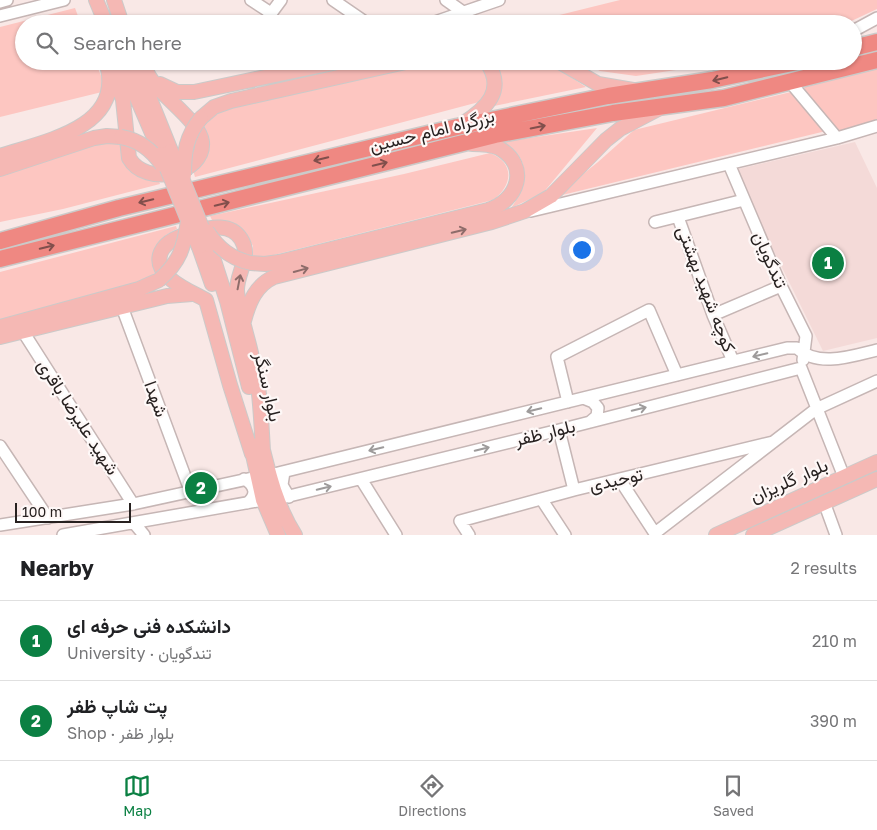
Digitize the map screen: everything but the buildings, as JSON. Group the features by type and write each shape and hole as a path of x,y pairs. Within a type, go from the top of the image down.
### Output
{"highway":[{"path":"862,46 877,42"},
{"name":"بزرگراه امام حسین","path":"862,64 877,60"},
{"name":"بزرگراه امام حسین","path":"0,241 119,208 457,127 608,96 646,92 758,70"},
{"name":"بزرگراه امام حسین","path":"0,259 463,143 557,123 724,98 837,70"}],"main road":[{"path":"0,156 63,135 85,124 97,114 105,102 110,82 108,70"},
{"path":"114,70 123,100 129,158 135,166 145,173 165,175 176,172 192,163 199,156 202,142 199,132 149,77 146,70"},
{"path":"125,70 166,153 194,219 223,251 236,259 251,263 280,262 501,206 509,199 516,185 516,168 512,160 498,148 489,144 463,143"},
{"path":"138,70 166,153"},
{"path":"149,77 171,90 187,93 298,70"},
{"path":"180,185 190,133 201,118 214,107 231,101 370,70"},
{"path":"457,127 476,115 487,105 492,97 495,82 491,70"},
{"path":"574,70 598,84 646,92"},
{"path":"244,321 258,288 274,277 492,222 519,213 551,196 606,140 620,129 664,106"},
{"path":"0,169 89,140 107,136 121,137 136,141 152,152 180,185"},
{"path":"0,327 139,289 159,280 178,259 194,219"},
{"name":"بلوار سنگر","path":"194,219 204,246 239,386 258,452 257,477 276,499 295,535"},
{"path":"216,227 234,231 241,238 246,254 237,290 259,393 258,452 230,385 206,300 178,285 162,269 160,255 167,244 178,237 199,230 216,227"},
{"path":"0,337 22,330 174,294 197,295"},
{"name":"بلوار گلریزان","path":"716,535 877,462"},
{"name":"بلوار گلریزان","path":"753,535 877,479"},
{"name":"بلوار سنگر","path":"276,499 278,535"}],"street":[{"path":"0,2 7,0"},
{"path":"0,16 64,0"},
{"path":"251,0 265,15"},
{"path":"270,15 281,0"},
{"path":"333,0 355,15"},
{"path":"446,0 463,12"},
{"path":"454,15 497,0"},
{"path":"862,26 877,18"},
{"path":"790,82 837,138"},
{"path":"519,213 837,138 877,126"},
{"name":"تندگویان","path":"729,164 806,336 805,356"},
{"path":"655,222 744,200"},
{"name":"کوچه شهید بهشتی","path":"678,217 713,315 733,361"},
{"path":"713,315 782,286"},
{"name":"شهدا","path":"122,307 190,490"},
{"path":"568,402 556,357 649,310 678,375"},
{"name":"شهید علیرضا باقری","path":"22,330 133,504"},
{"name":"بلوار ظفر","path":"0,526 133,504 190,490 284,472 787,348 797,348 805,356 834,360 877,350"},
{"path":"805,356 801,368 844,477"},
{"name":"بلوار ظفر","path":"63,535 276,499 559,430 801,368"},
{"path":"620,480 655,534 816,409 877,381"},
{"path":"583,398 593,402 598,408 597,416 589,422"},
{"path":"559,430 574,490"},
{"name":"توحیدی","path":"469,535 460,521 574,490 773,442"},
{"path":"0,446 48,518"},
{"path":"276,499 282,485 284,472"},
{"path":"248,503 252,500 254,492 252,484 257,477"},
{"path":"361,479 396,535"},
{"path":"542,500 565,535"},
{"path":"824,502 836,535"},
{"path":"134,523 144,535"}],"shaded area":[{"path":"620,0 877,0 877,9 862,16 559,15"},
{"path":"75,8 78,15 47,15"},
{"path":"15,23 15,70 99,70 104,83 102,92 0,117 0,27"},
{"path":"877,68 877,119 856,126 856,128 840,131 828,125 804,97 805,86"},
{"path":"400,70 483,70 487,80 486,92 479,102 195,177 193,170 202,127 217,113 227,109"},
{"path":"499,70 560,70 586,87 494,106 501,84"},
{"path":"598,70 676,70 636,76"},
{"path":"791,92 826,131 558,196 634,130"},
{"path":"597,128 543,193 511,208 519,195 524,173 521,159 512,148 503,142"},
{"path":"107,141 119,142 127,162 158,179 160,184 63,209 0,222 0,174"},
{"path":"855,142 877,188 877,338 823,351 734,170"},
{"path":"490,153 504,162 508,175 504,188 493,200 266,257 252,256 253,246 237,226 212,220 210,216 404,174"},
{"path":"176,226 177,229 164,237 158,246 158,272 136,284 0,321 0,272"}],"place":[{"name":"دانشکده فنی حرفه ای","path":"828,263"},
{"name":"پت شاپ ظفر","path":"201,488"}]}
